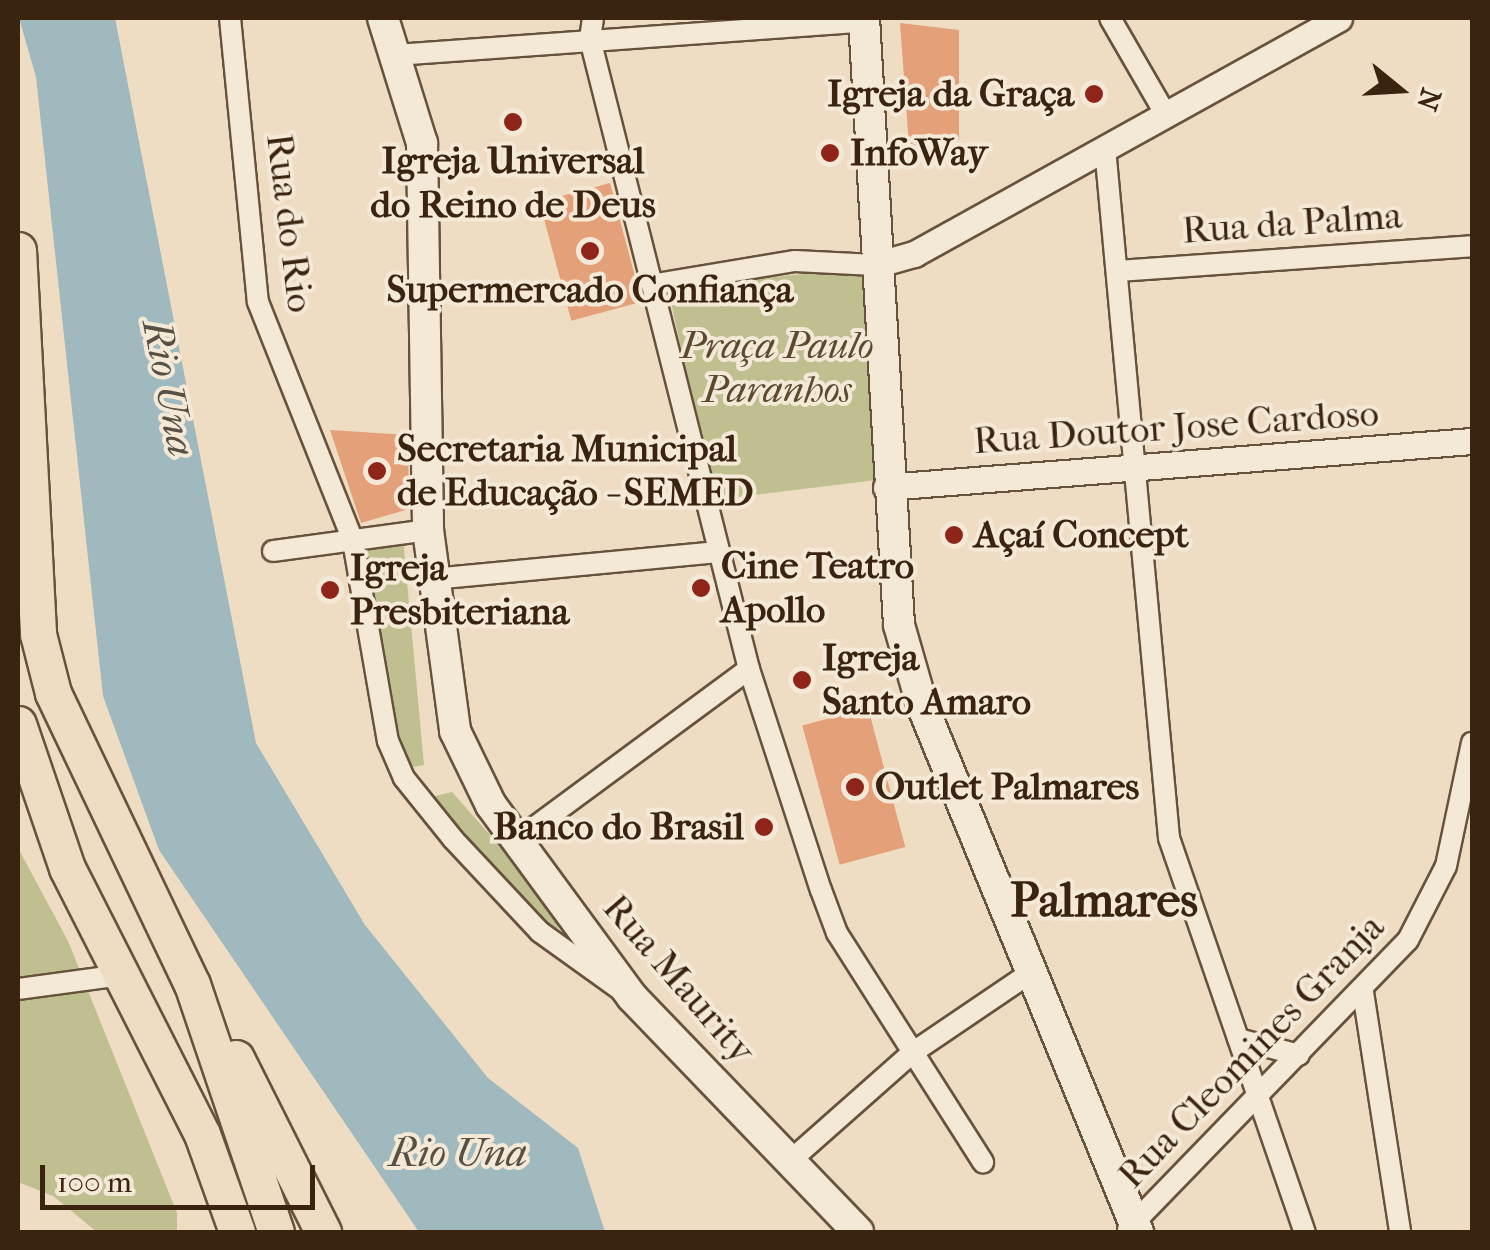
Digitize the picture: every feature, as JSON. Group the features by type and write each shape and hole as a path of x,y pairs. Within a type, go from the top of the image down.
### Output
{"highway":[{"path":"18,250 38,634 82,765 323,1232"},
{"path":"18,724 67,868 202,1134 237,1232"},
{"path":"192,984 276,1232"}],"main road":[{"name":"Rua Maurity","path":"383,18 420,130 428,530 455,731 517,840 632,996 858,1232"},
{"path":"864,19 886,487 900,624 922,705 1132,1230"}],"street":[{"name":"Rua do Rio","path":"230,18 258,302 322,481 353,541 388,740 404,778 540,932 632,996"},
{"path":"594,18 590,39 656,284 749,669 837,932 983,1162"},
{"path":"1110,18 1166,115"},
{"path":"656,284 795,261 875,265 914,254 1339,18"},
{"path":"396,55 864,19"},
{"path":"1105,148 1169,838 1305,1232"},
{"name":"Rua da Palma","path":"1116,271 1472,246"},
{"name":"Rua Doutor Jose Cardoso","path":"886,487 1472,441"},
{"path":"272,551 428,530"},
{"path":"432,580 719,552"},
{"path":"517,840 749,669"},
{"name":"Rua Cleomines Granja","path":"1132,1230 1257,1093 1363,992 1431,903 1472,742"},
{"path":"790,1162 912,1052 1030,974"},
{"path":"18,990 121,975"},
{"path":"1363,992 1400,1232"},
{"path":"1238,1039 1299,1055"}],"green space":[{"name":"Praça Paulo Paranhos","path":"861,268 876,480 713,500 668,288"},
{"path":"403,538 424,765 396,770 358,548"},
{"path":"452,792 567,922 547,934 423,799"},
{"path":"18,848 68,941 177,1213 177,1232 97,1232 53,1196 18,1182"}],"water":[{"name":"Rio Una","path":"19,18 115,18 256,743 365,925 488,1078 578,1148 605,1232 419,1232 159,850 103,696 36,77"}],"building":[{"path":"900,23 959,30 959,140 910,159"},
{"name":"Supermercado Confiança","path":"610,183 642,302 571,321 539,202"},
{"name":"Secretaria Municipal de Educação - SEMED","path":"330,430 408,435 409,509 361,523"},
{"name":"Outlet Palmares","path":"868,708 905,847 840,865 802,726"}],"place":[{"name":"Igreja da Graça","path":"1094,94"},
{"name":"Igreja Universal do Reino de Deus","path":"513,122"},
{"name":"InfoWay","path":"830,153"},
{"name":"Supermercado Confiança","path":"590,251"},
{"name":"Secretaria Municipal de Educação - SEMED","path":"377,471"},
{"name":"Açaí Concept","path":"954,535"},
{"name":"Cine Teatro Apollo","path":"701,588"},
{"name":"Igreja Presbiteriana","path":"330,590"},
{"name":"Igreja Santo Amaro","path":"802,680"},
{"name":"Outlet Palmares","path":"855,787"},
{"name":"Banco do Brasil","path":"764,827"}],"district":[{"name":"Palmares","path":"1104,901"}]}
